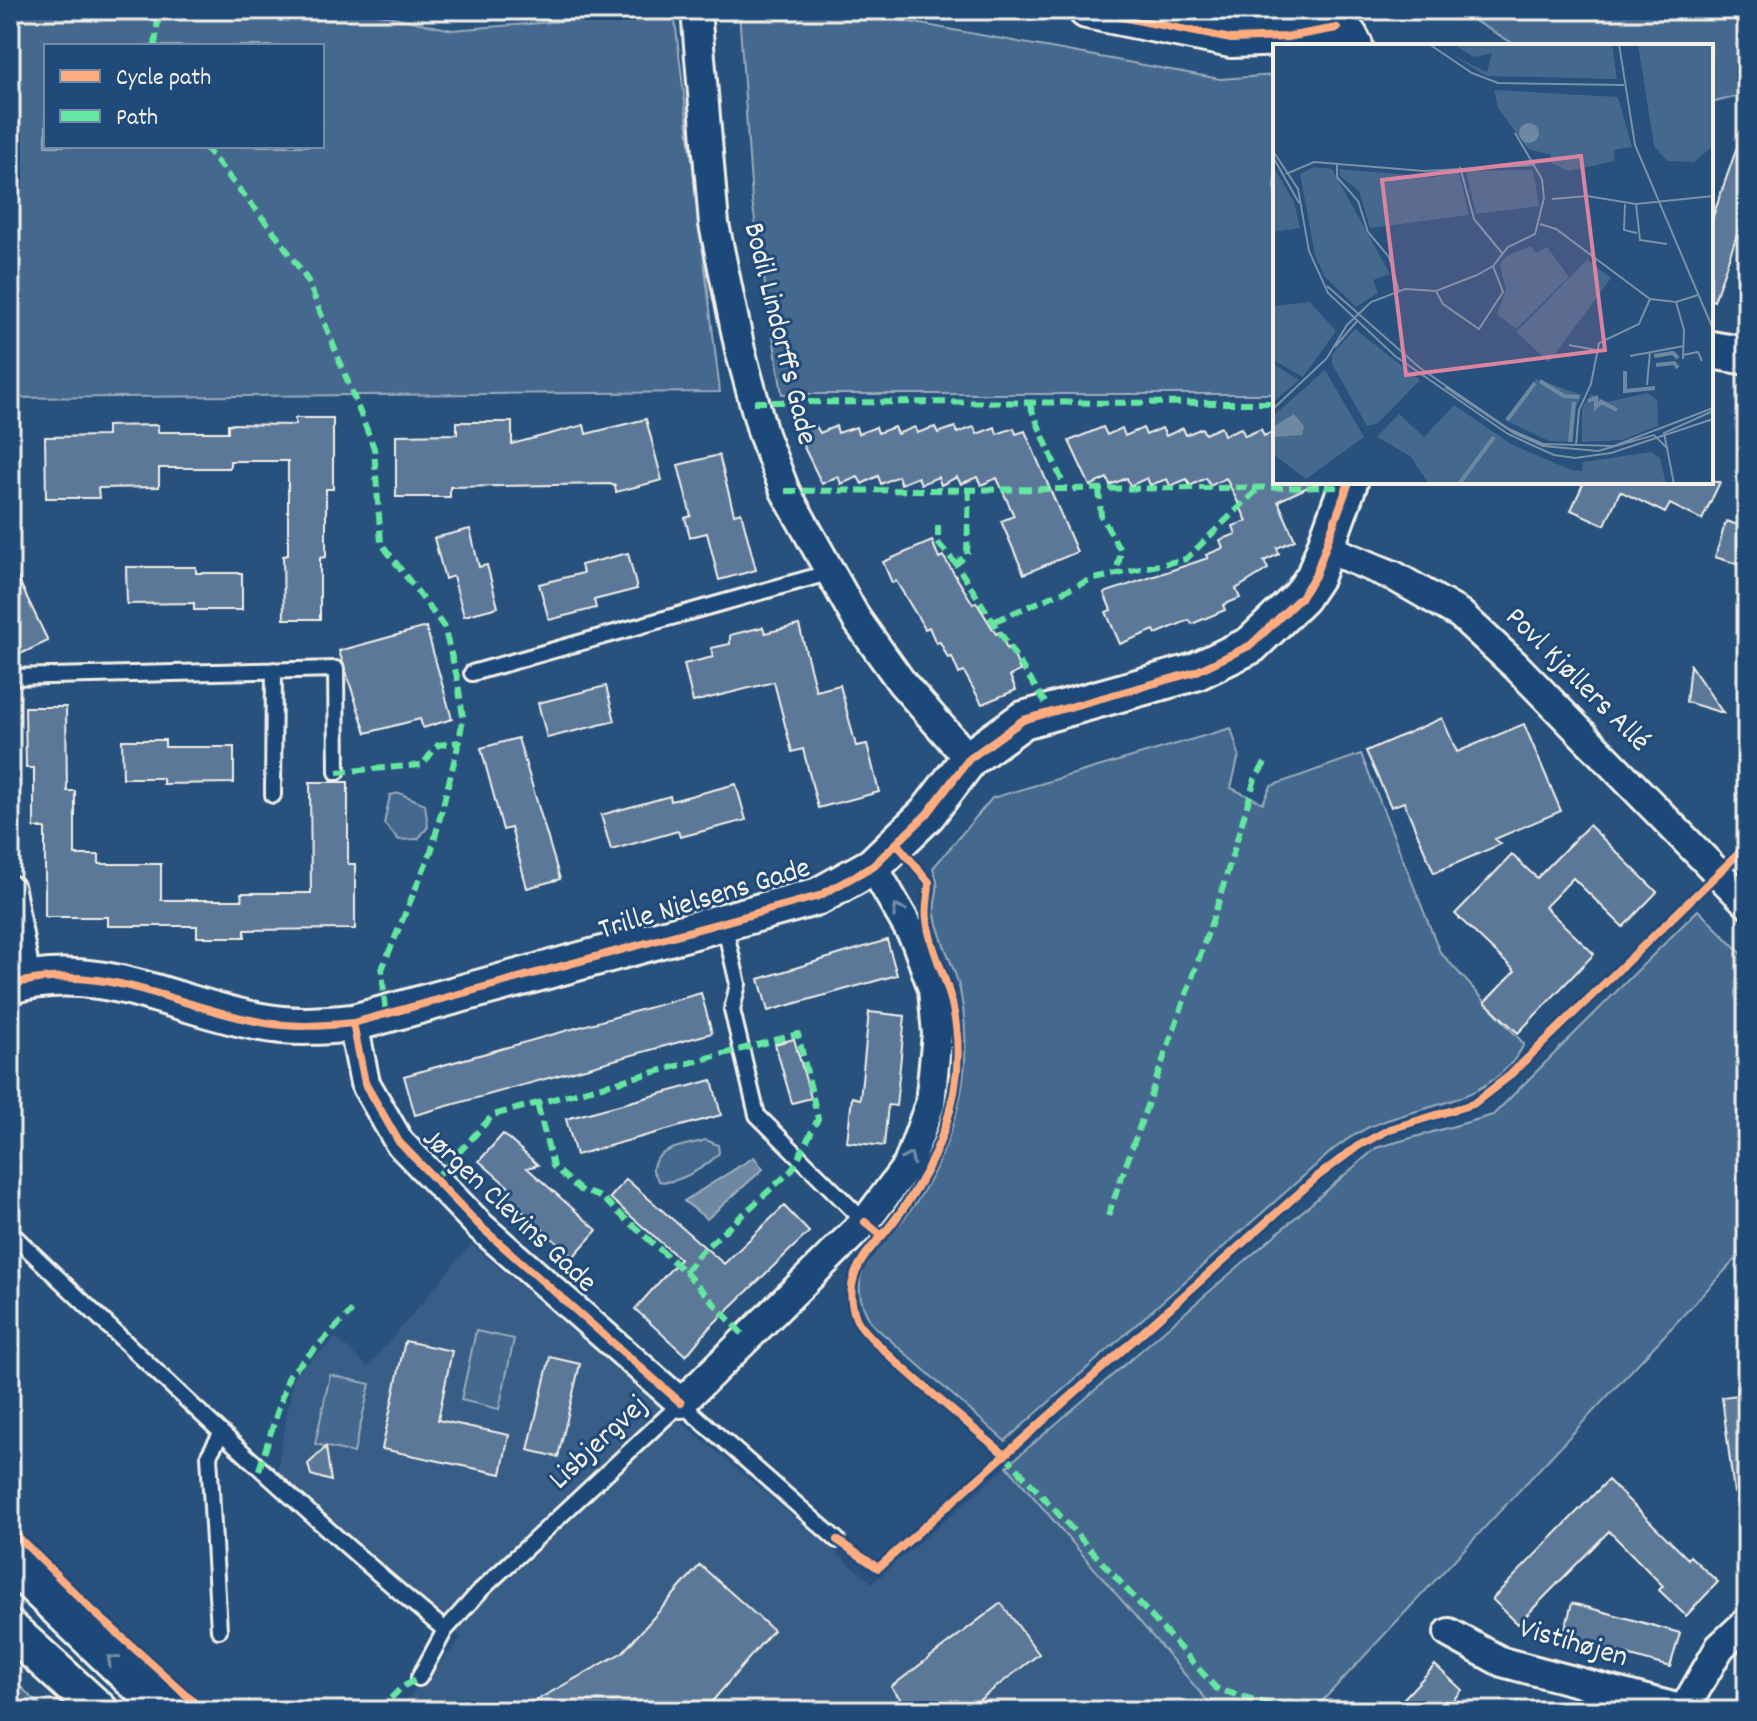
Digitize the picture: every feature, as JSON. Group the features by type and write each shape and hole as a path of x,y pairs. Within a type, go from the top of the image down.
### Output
{"street":[{"name":"Bodil Lindorffs Gade","path":"696,10 714,224 740,350 763,434 785,491 828,573 902,683 969,759"},
{"path":"1087,10 1231,39 1287,37 1341,28"},
{"path":"1713,350 1747,356"},
{"name":"Trille Nielsens Gade","path":"18,982 83,977 136,985 261,1022 307,1027 353,1023 819,896 873,866 927,814 969,759 1023,720 1195,672 1251,645 1301,597 1328,549 1348,484"},
{"name":"Povl Kjøllers Allé","path":"1328,549 1394,576 1460,614 1516,666 1747,903"},
{"path":"681,1403 865,1222 908,1165 930,1104 937,1034 933,989 916,941 873,866"},
{"path":"10,890 18,982"},
{"name":"Jørgen Clevins Gade","path":"353,1023 359,1064 376,1109 399,1142 481,1227 681,1403"},
{"path":"10,1562 131,1678 171,1711"},
{"name":"Vistihøjen","path":"1449,1633 1502,1662 1684,1711 1720,1647 1747,1622"},
{"path":"10,1629 100,1711"}],"lane":[{"path":"472,673 828,573"},
{"path":"10,677 336,669 337,772"},
{"path":"273,795 274,670"},
{"path":"724,924 738,984 732,1010 757,1115 865,1222"},
{"path":"10,1232 330,1535 445,1630"},
{"name":"Lisbjergvej","path":"419,1678 445,1630 481,1590 681,1403 837,1540"},
{"path":"219,1630 209,1455 221,1434"}],"shaded area":[{"path":"10,10 361,10 452,30 674,12 720,392 10,398"},
{"path":"739,10 855,12 1220,79 1273,75 1273,394 782,394 752,201"},
{"path":"1478,10 1747,10 1747,94 1713,102 1713,44 1515,44 1473,20"},
{"path":"1231,728 1239,755 1231,788 1263,803 1271,786 1361,754 1440,952 1524,1044 1497,1077 1480,1088 1441,1104 1375,1124 1334,1149 1005,1441 872,1324 860,1292 865,1264 907,1215 934,1172 953,1126 961,1093 965,1055 964,1016 960,990 935,915 937,883 933,868 992,798"},
{"path":"399,793 425,804 428,827 418,839 399,840 384,824 390,795"},
{"path":"1698,910 1747,959 1747,1247 1313,1711 1216,1711 1007,1466 1376,1148 1493,1115"},
{"path":"706,1140 718,1145 719,1153 714,1158 682,1178 659,1181 653,1171 658,1157 672,1149"},
{"path":"754,1157 763,1169 707,1219 684,1201"},
{"path":"471,1244 872,1583 1007,1466 1216,1711 396,1711 462,1638 276,1478 294,1374 336,1338 368,1367"},
{"path":"476,1331 514,1339 499,1409 461,1400"},
{"path":"330,1375 370,1384 354,1453 315,1444"},
{"path":"10,1676 45,1711 10,1711"}],"building":[{"path":"1744,127 1747,128 1747,206 1714,301 1713,216"},
{"path":"295,418 333,418 333,489 326,489 326,557 320,558 320,619 284,619 283,556 288,555 288,461 230,461 230,468 159,468 159,487 98,488 99,498 46,498 45,437 107,436 107,426 158,425 158,432 228,432 228,424 295,425"},
{"path":"646,419 662,480 616,492 615,486 610,484 450,487 450,497 396,497 396,435 457,434 457,422 512,422 512,444 584,425 586,434"},
{"path":"816,426 820,433 836,426 838,433 856,427 858,434 876,427 878,433 894,427 897,434 915,427 917,433 935,427 938,433 955,427 957,433 974,427 977,434 995,427 997,434 1014,428 1016,434 1025,431 1077,552 1024,574 1001,521 1014,516 997,478 981,485 977,477 961,484 957,477 941,485 938,477 921,484 918,477 901,484 898,476 881,484 878,476 862,484 858,477 841,484 838,476 822,484 797,433"},
{"path":"1103,427 1107,435 1122,428 1125,436 1143,428 1146,435 1162,428 1166,436 1183,428 1186,435 1202,428 1205,434 1221,427 1224,435 1241,428 1245,436 1261,429 1264,436 1273,432 1273,484 1315,484 1278,501 1295,540 1277,548 1279,554 1264,561 1268,569 1236,589 1240,598 1223,605 1225,610 1192,624 1189,620 1120,644 1106,612 1111,610 1104,593 1208,558 1206,555 1223,548 1220,540 1236,534 1233,526 1247,521 1226,478 1210,486 1206,478 1190,486 1187,479 1170,486 1167,479 1150,485 1147,478 1130,486 1127,478 1110,485 1107,478 1090,486 1069,441"},
{"path":"719,455 734,514 741,512 756,570 719,580 707,533 690,537 685,518 691,516 678,465"},
{"path":"1720,482 1702,520 1670,504 1665,513 1620,491 1605,525 1571,510 1583,484"},
{"path":"1726,521 1747,528 1747,567 1715,557"},
{"path":"470,529 479,567 487,565 498,607 464,616 453,576 445,579 434,538"},
{"path":"932,541 939,558 943,556 973,604 976,602 996,634 1000,632 1007,649 1011,647 1020,671 1010,676 1016,690 982,704 964,672 959,674 952,657 948,658 940,642 936,643 929,627 925,629 896,581 892,583 883,562"},
{"path":"628,553 637,589 594,600 596,608 549,620 539,584 583,573 581,565"},
{"path":"10,562 48,641 10,659"},
{"path":"126,567 196,567 196,573 242,573 242,610 194,610 194,603 127,604"},
{"path":"799,625 816,691 840,685 856,746 867,744 879,792 818,808 803,749 792,752 774,682 693,702 684,664 713,657 711,648 730,644 730,635 763,627 765,633"},
{"path":"426,627 452,719 423,728 420,719 366,733 339,651"},
{"path":"1690,665 1723,713 1686,702"},
{"path":"606,686 615,721 547,738 538,703"},
{"path":"25,707 66,707 67,791 75,791 75,855 99,855 99,864 161,864 161,900 242,900 241,893 311,893 310,782 348,782 348,864 355,864 355,929 245,930 245,937 197,937 197,926 108,926 108,917 45,917 45,828 34,828 34,768 26,768"},
{"path":"1442,718 1457,752 1524,724 1561,811 1495,839 1501,844 1434,873 1404,802 1391,807 1366,751"},
{"path":"518,738 560,879 527,888 511,828 503,830 481,748"},
{"path":"122,740 165,740 165,747 234,747 234,783 163,784 163,778 123,778"},
{"path":"736,784 746,820 680,837 678,831 611,850 601,815 670,796 671,801"},
{"path":"1589,825 1657,892 1623,927 1573,878 1545,907 1594,954 1518,1033 1485,1002 1515,971 1455,914 1512,855 1537,878"},
{"path":"887,940 897,975 768,1011 759,979"},
{"path":"701,993 712,1033 415,1115 404,1076"},
{"path":"869,1012 905,1016 896,1106 888,1105 884,1146 847,1142 852,1097 860,1099"},
{"path":"794,1039 811,1098 792,1103 775,1044"},
{"path":"712,1080 721,1115 576,1155 566,1119"},
{"path":"503,1134 538,1165 527,1168 597,1230 573,1257 505,1196 512,1190 479,1161"},
{"path":"626,1179 724,1264 784,1206 809,1232 708,1329 686,1356 635,1309 680,1259 610,1198"},
{"path":"405,1341 452,1351 438,1420 509,1435 501,1474 382,1449"},
{"path":"550,1357 580,1364 558,1457 528,1450"},
{"path":"1747,1394 1747,1492 1734,1493 1722,1397"},
{"path":"326,1447 331,1481 311,1475 308,1464"},
{"path":"1608,1480 1688,1559 1690,1556 1718,1582 1686,1616 1659,1590 1663,1586 1609,1531 1518,1624 1492,1599"},
{"path":"700,1565 773,1630 704,1711 517,1711 623,1652"},
{"path":"1001,1603 1039,1654 965,1711 910,1711 891,1687"},
{"path":"1572,1603 1680,1633 1670,1667 1563,1637"},
{"path":"1435,1665 1462,1690 1443,1711 1392,1711"}],"marked path":[{"path":"155,44 159,10"},
{"path":"206,148 278,237 308,281 374,448 381,543 444,627 457,677 463,717 459,742 432,849 382,969 386,1016"},
{"path":"754,402 1273,403"},
{"path":"1029,403 1065,488"},
{"path":"785,491 1348,487"},
{"path":"969,488 967,555 956,564 1050,710"},
{"path":"1099,488 1101,516 1121,551 1116,574"},
{"path":"995,621 1090,580 1186,559 1259,488"},
{"path":"938,525 938,543 956,564"},
{"path":"337,772 422,765 438,745 459,742"},
{"path":"1108,1216 1217,907 1255,779 1265,763"},
{"path":"434,1180 493,1115 798,1034 818,1119 792,1170 700,1253 685,1272 601,1197 580,1190 553,1166 537,1103"},
{"path":"685,1272 746,1338"},
{"path":"259,1470 289,1375 352,1311"},
{"path":"1005,1455 1217,1689 1293,1711"},
{"path":"378,1711 402,1687 419,1678"}],"cycle path":[{"path":"1087,10 1231,39 1287,37 1337,28"},
{"path":"10,985 43,979 106,981 261,1022 307,1026 353,1023 819,896 873,866 927,814 969,759 1023,720 1195,672 1251,645 1301,597 1315,576 1348,484"},
{"path":"837,1540 878,1568 1318,1176 1358,1146 1390,1129 1473,1104 1508,1077 1738,854 1747,839"},
{"path":"882,1236 901,1212 933,1158 944,1130 957,1070 953,1008 927,919 929,882 897,844"},
{"path":"353,1023 365,1083 399,1142 481,1227 681,1403"},
{"path":"865,1222 882,1236 860,1263 852,1283 852,1306 856,1318 879,1346 1005,1455"},
{"path":"10,1529 95,1613 204,1711"}]}
